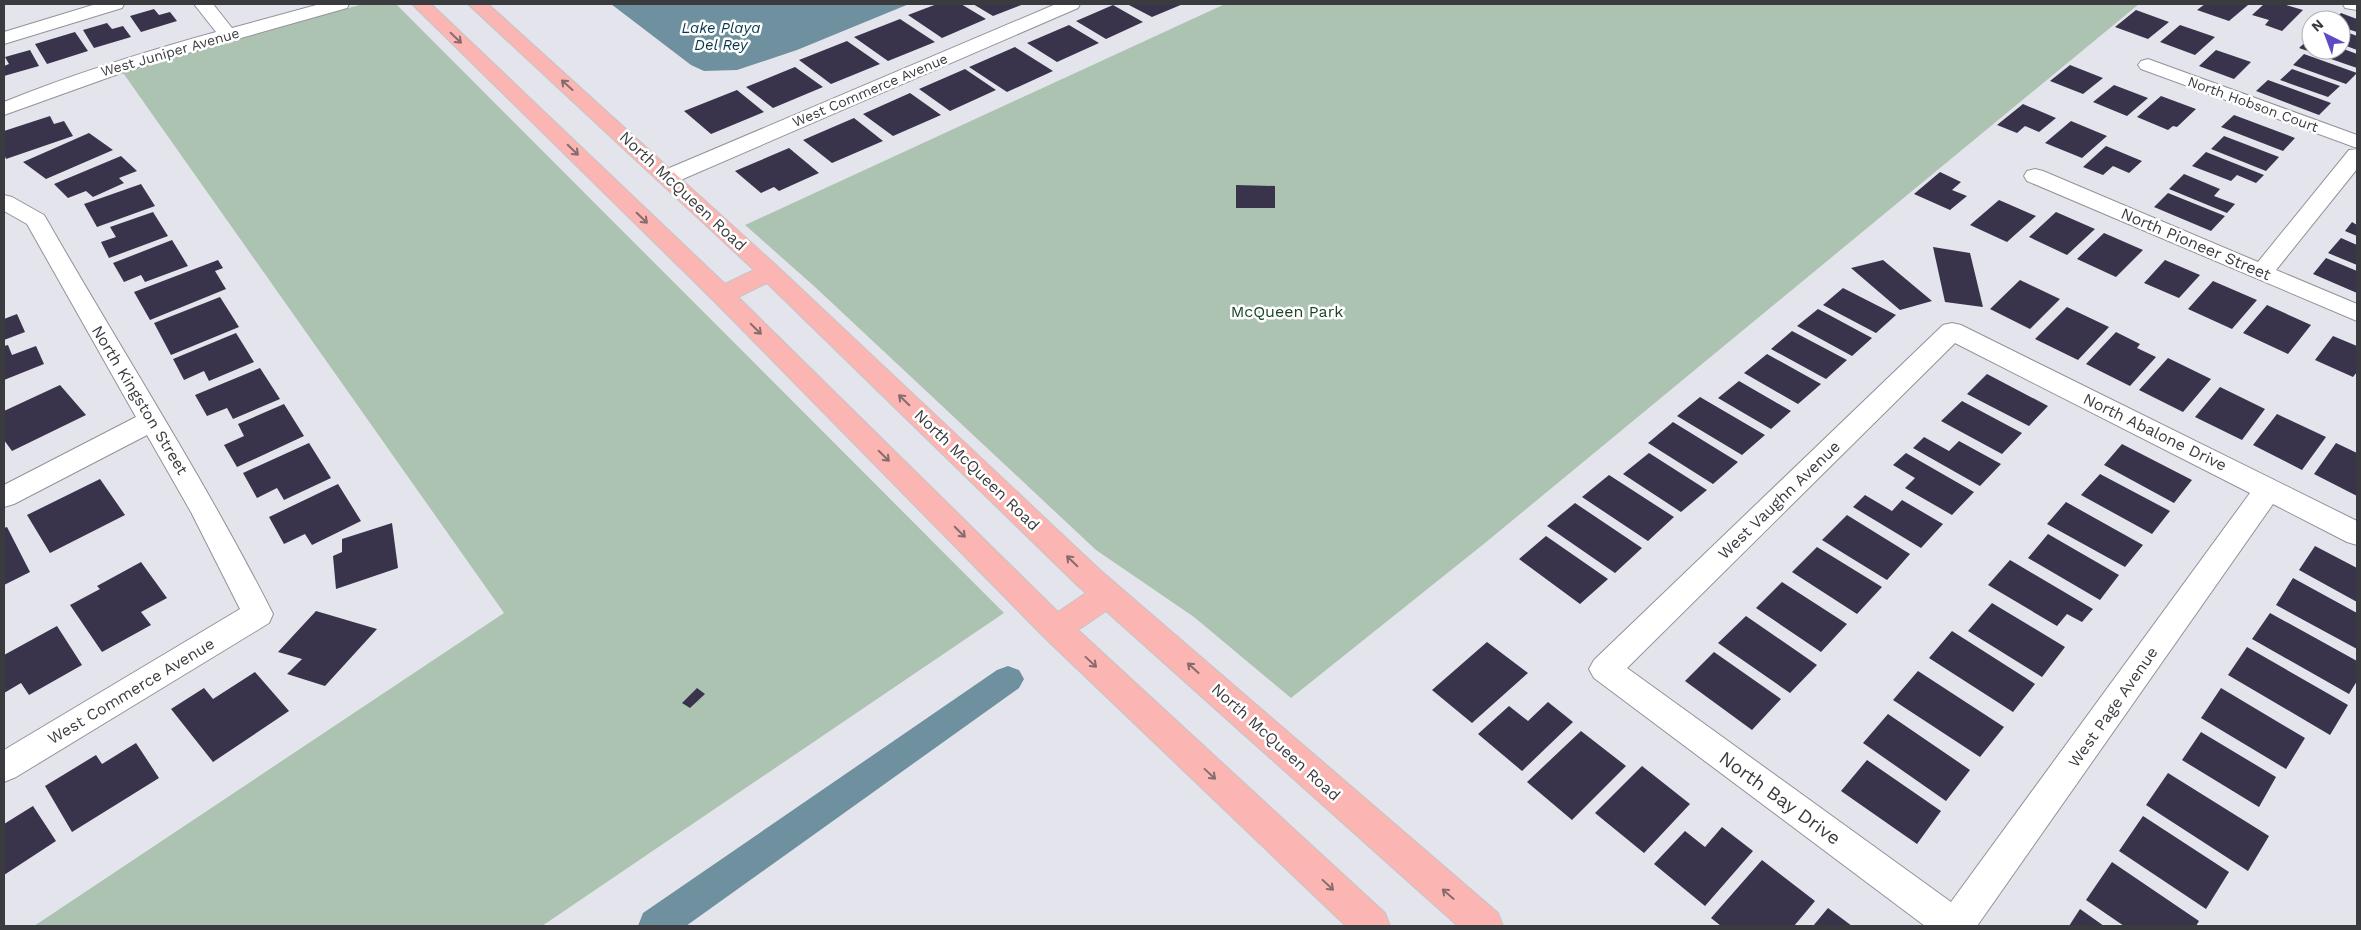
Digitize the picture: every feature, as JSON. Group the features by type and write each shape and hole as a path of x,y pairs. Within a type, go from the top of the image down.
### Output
{"main road":[{"path":"421,4 722,295 1056,629 1372,926"},
{"name":"North McQueen Road","path":"476,4 770,272 1108,594 1485,926"},
{"path":"722,295 770,272"},
{"path":"1056,629 1108,594"}],"street":[{"path":"4,38 115,4"},
{"path":"203,4 228,35"},
{"name":"West Juniper Avenue","path":"4,109 103,71 340,4"},
{"name":"West Commerce Avenue","path":"668,177 1071,4"},
{"path":"2352,4 2357,6"},
{"name":"North Hobson Court","path":"2148,65 2357,142"},
{"path":"2262,272 2357,155"},
{"name":"North Pioneer Street","path":"2035,176 2357,313"},
{"name":"North Kingston Street","path":"4,202 36,220 81,301 204,509 258,614"},
{"name":"North Abalone Drive","path":"1952,331 2269,488 2357,534"},
{"name":"West Vaughn Avenue","path":"1605,669 1952,331"},
{"path":"4,498 153,420"},
{"name":"West Page Avenue","path":"1955,926 2269,488"},
{"name":"West Commerce Avenue","path":"4,767 258,614"},
{"name":"North Bay Drive","path":"1605,669 1955,926"}],"green space":[{"path":"363,4 396,4 1004,613 542,926 34,926 504,613 121,70"},
{"name":"McQueen Park","path":"1225,4 2139,4 1485,543 1291,698 1194,617 1096,550 815,287 745,225"}],"water":[{"name":"Lake Playa Del Rey","path":"611,4 909,4 797,50 737,70 704,71 691,65"}],"building":[{"path":"937,4 961,4 986,19 942,38 908,15"},
{"path":"973,4 1024,4 993,16"},
{"path":"1127,4 1183,4 1152,17"},
{"path":"2205,4 2248,5 2229,21 2197,10"},
{"path":"2264,4 2283,4 2303,10 2282,31 2265,25 2269,20 2252,15"},
{"path":"1113,5 1143,22 1106,39 1076,21"},
{"path":"154,9 159,15 170,12 177,21 141,32 130,16"},
{"path":"2136,10 2169,22 2148,39 2115,27"},
{"path":"2351,17 2357,19 2357,32 2351,30"},
{"path":"900,19 935,42 888,61 854,37"},
{"path":"107,23 112,29 123,26 131,37 94,48 83,30"},
{"path":"1069,25 1099,43 1057,62 1027,43"},
{"path":"2180,25 2215,37 2195,55 2160,42"},
{"path":"75,32 88,51 47,64 35,44"},
{"path":"2351,34 2357,36 2357,50 2351,48"},
{"path":"847,41 880,64 831,84 799,60"},
{"path":"1015,47 1053,71 1007,92 969,67"},
{"path":"30,50 39,66 4,76 4,66 9,64 5,57"},
{"path":"2216,50 2251,62 2234,79 2199,66"},
{"path":"2351,52 2357,54 2357,68 2334,60 2351,60"},
{"path":"2301,57 2301,60 2321,60 2357,73 2346,84 2293,65"},
{"path":"2070,65 2103,78 2083,94 2050,81"},
{"path":"795,67 823,87 773,108 746,87"},
{"path":"965,69 996,90 950,111 919,89"},
{"path":"2292,69 2340,86 2328,97 2280,80"},
{"path":"2268,80 2331,103 2319,115 2256,91"},
{"path":"2114,85 2148,98 2127,116 2093,102"},
{"path":"737,90 764,112 711,134 684,111"},
{"path":"910,93 941,115 893,136 863,114"},
{"path":"2161,96 2196,109 2177,127 2173,126 2168,130 2137,117"},
{"path":"2023,104 2056,118 2039,132 2025,126 2017,133 1997,125"},
{"path":"2234,115 2295,138 2283,151 2221,127"},
{"path":"50,116 54,124 64,121 73,136 6,159 4,154 4,131"},
{"path":"854,118 883,141 832,163 803,140"},
{"path":"2071,121 2107,136 2082,158 2045,143"},
{"path":"89,133 113,150 46,179 23,162"},
{"path":"2224,136 2279,157 2266,171 2211,149"},
{"path":"2106,146 2142,161 2129,173 2113,166 2103,175 2083,167"},
{"path":"789,148 819,173 779,191 774,187 761,193 735,171"},
{"path":"2206,152 2264,175 2256,183 2237,175 2231,181 2192,166"},
{"path":"121,156 137,171 119,178 124,183 93,197 86,191 68,198 54,184"},
{"path":"1940,172 1961,182 1952,190 1967,196 1950,210 1914,194"},
{"path":"2184,174 2220,189 2214,196 2235,204 2227,213 2169,189"},
{"path":"141,184 155,206 97,227 84,204"},
{"path":"1236,185 1275,186 1275,208 1236,208"},
{"path":"2168,193 2225,216 2211,231 2154,207"},
{"path":"1999,200 2036,216 2007,242 1970,225"},
{"path":"153,212 168,236 109,258 101,242 116,237 110,227"},
{"path":"2056,212 2095,229 2067,255 2029,237"},
{"path":"2352,222 2357,225 2357,236 2345,231"},
{"path":"2104,233 2143,250 2116,277 2077,259"},
{"path":"2341,238 2357,245 2357,265 2328,253"},
{"path":"172,240 188,266 145,282 141,275 124,282 113,263"},
{"path":"1933,247 1970,253 1983,307 1945,302"},
{"path":"2326,258 2357,271 2357,293 2313,274"},
{"path":"218,260 223,268 215,271 226,289 150,320 134,292"},
{"path":"1883,260 1932,301 1900,310 1851,268"},
{"path":"2165,260 2200,275 2179,298 2144,283"},
{"path":"2020,280 2060,299 2030,329 1990,309"},
{"path":"2213,281 2257,300 2232,329 2188,309"},
{"path":"1843,288 1896,315 1876,333 1823,305"},
{"path":"220,297 239,327 171,355 154,323"},
{"path":"2267,305 2311,325 2288,354 2243,333"},
{"path":"2067,307 2109,327 2078,360 2035,339"},
{"path":"1818,309 1872,338 1852,356 1797,326"},
{"path":"17,314 25,332 4,340 4,319"},
{"path":"1792,331 1847,360 1826,379 1771,349"},
{"path":"2116,332 2140,344 2137,348 2156,357 2130,386 2086,364"},
{"path":"236,333 254,362 209,381 204,371 184,380 173,359"},
{"path":"2333,336 2357,346 2357,372 2353,377 2315,360"},
{"path":"8,345 12,355 36,346 44,364 4,380 4,346"},
{"path":"1767,354 1821,384 1798,404 1744,373"},
{"path":"2168,358 2211,379 2183,412 2139,390"},
{"path":"260,368 280,399 233,419 227,408 207,416 195,395"},
{"path":"1987,374 2048,406 2029,426 1967,394"},
{"path":"1739,381 1791,411 1771,429 1718,398"},
{"path":"60,385 86,415 12,451 4,440 4,411"},
{"path":"2220,387 2265,409 2242,440 2195,417"},
{"path":"1700,397 1765,435 1742,455 1677,416"},
{"path":"1962,401 2022,433 2002,454 1941,421"},
{"path":"284,404 304,436 237,467 224,445 244,436 238,424"},
{"path":"2277,414 2326,437 2302,470 2253,445"},
{"path":"1673,422 1738,462 1713,484 1648,443"},
{"path":"1924,437 1949,451 1959,441 2001,464 1980,486 1913,448"},
{"path":"309,443 331,478 284,500 277,488 257,498 243,473"},
{"path":"2336,443 2357,453 2357,496 2314,474"},
{"path":"2122,444 2192,480 2174,503 2104,465"},
{"path":"1649,453 1707,490 1681,512 1623,474"},
{"path":"1906,453 1974,492 1952,515 1905,488 1915,478 1893,465"},
{"path":"2100,474 2170,511 2152,534 2081,495"},
{"path":"1609,475 1674,517 1648,541 1582,497"},
{"path":"100,479 125,515 50,553 27,515"},
{"path":"338,484 361,521 312,545 305,534 284,544 269,517"},
{"path":"1865,495 1892,511 1902,500 1943,524 1921,548 1853,507"},
{"path":"2066,502 2143,545 2125,567 2047,524"},
{"path":"1575,503 1642,548 1615,573 1547,526"},
{"path":"1847,515 1910,554 1887,580 1822,540"},
{"path":"392,523 398,568 336,589 333,556 342,552 342,539"},
{"path":"7,527 30,572 4,585 4,528"},
{"path":"2048,534 2119,575 2100,600 2028,558"},
{"path":"1546,536 1608,579 1580,604 1519,559"},
{"path":"2315,546 2357,568 2357,602 2299,570"},
{"path":"1817,547 1882,587 1857,614 1792,572"},
{"path":"2010,560 2093,609 2082,622 2067,614 2057,626 1988,585"},
{"path":"141,562 167,598 141,612 151,625 102,652 70,605 100,589 97,586"},
{"path":"2293,578 2357,613 2357,649 2276,605"},
{"path":"1782,582 1847,624 1821,652 1756,608"},
{"path":"1992,603 2065,647 2042,677 1968,631"},
{"path":"316,611 377,629 325,686 287,674 302,659 278,652"},
{"path":"2270,613 2357,661 2357,681 2349,694 2252,639"},
{"path":"1746,616 1817,665 1790,693 1718,643"},
{"path":"57,626 82,665 29,695 21,683 4,693 4,655"},
{"path":"1952,631 2035,684 2013,712 1929,658"},
{"path":"1487,642 1528,673 1472,723 1432,690"},
{"path":"2247,647 2348,705 2330,735 2228,675"},
{"path":"1714,652 1781,699 1752,730 1685,681"},
{"path":"1918,671 2004,727 1980,757 1893,700"},
{"path":"255,672 289,711 213,762 171,709 204,688 213,699"},
{"path":"697,688 705,694 690,708 682,703"},
{"path":"2221,688 2305,738 2286,769 2201,718"},
{"path":"1548,702 1573,722 1522,771 1478,734 1509,706 1528,721"},
{"path":"1888,714 1970,770 1946,801 1863,743"},
{"path":"1581,731 1626,766 1572,820 1527,782"},
{"path":"2201,732 2276,777 2259,807 2182,760"},
{"path":"136,743 159,778 72,832 45,786 96,755 102,764"},
{"path":"1867,760 1941,811 1917,844 1841,791"},
{"path":"1642,766 1690,804 1644,853 1595,813"},
{"path":"2168,773 2269,836 2248,871 2146,805"},
{"path":"33,806 56,841 4,875 4,824"},
{"path":"2143,816 2229,872 2206,909 2119,851"},
{"path":"1722,827 1753,851 1705,906 1654,864 1685,831 1705,847"},
{"path":"1762,860 1815,901 1794,926 1721,926 1711,918"},
{"path":"2112,862 2199,921 2196,926 2124,926 2086,900"},
{"path":"1828,908 1852,926 1813,926"},
{"path":"2080,909 2104,926 2069,926"}],"waterway":[{"path":"656,926 1008,679"}]}
